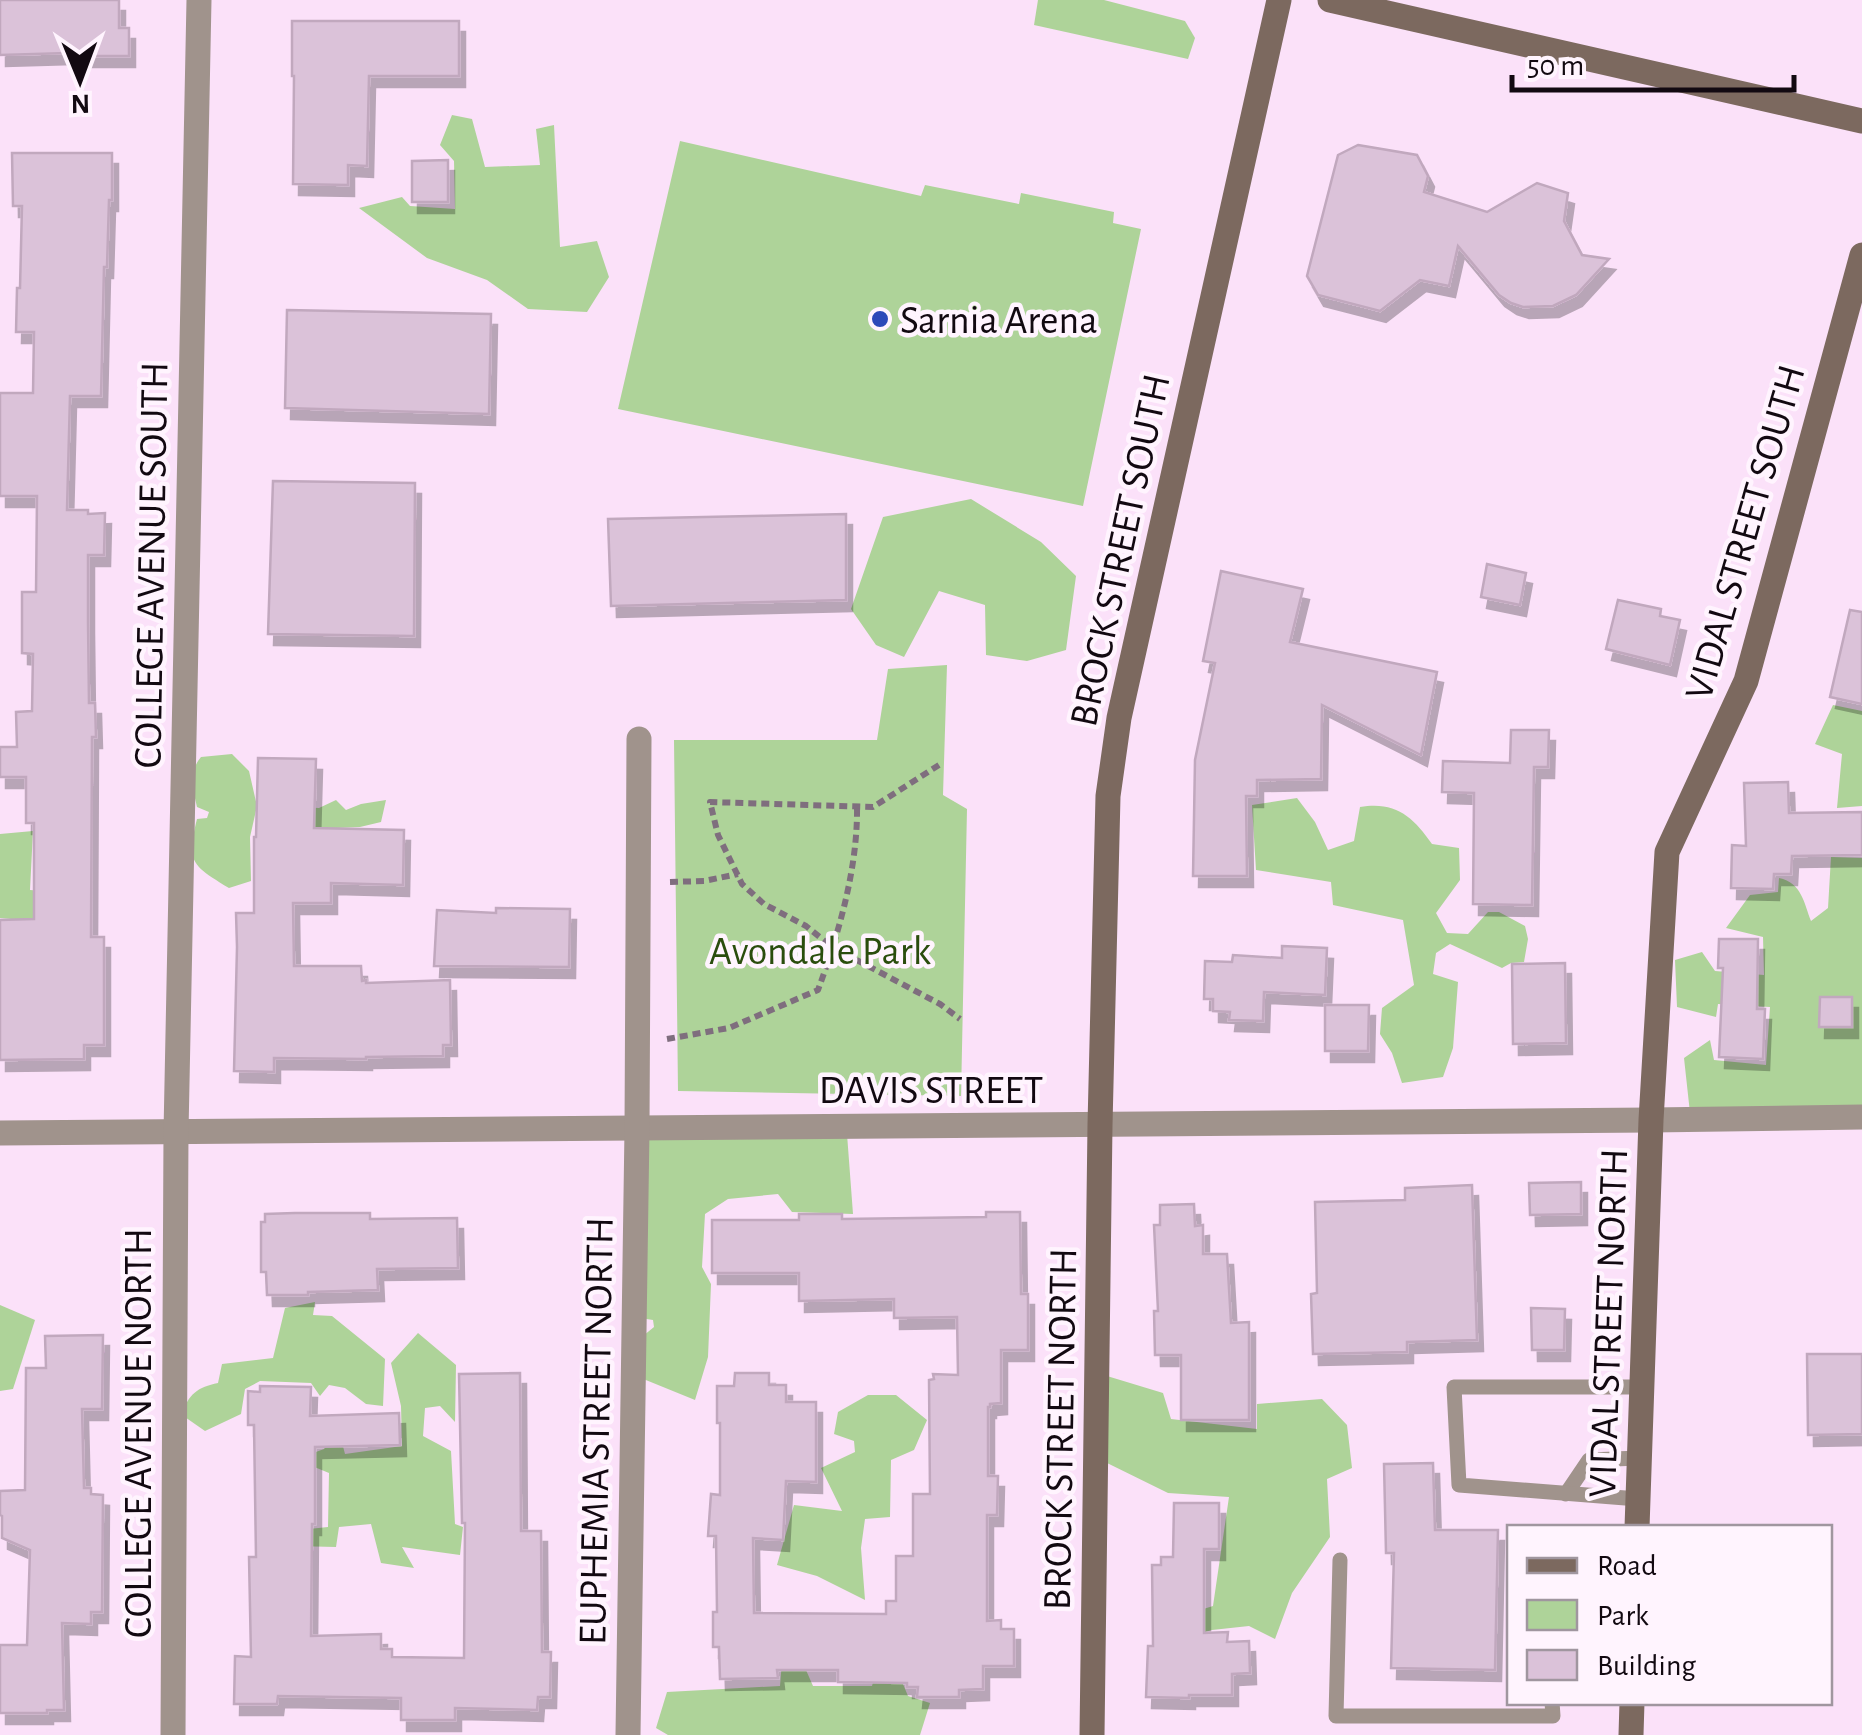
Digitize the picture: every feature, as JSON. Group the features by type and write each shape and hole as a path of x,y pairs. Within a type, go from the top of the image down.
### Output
{"main road":[{"name":"BROCK STREET SOUTH","path":"1100,1125 1108,796 1119,718 1279,0"},
{"path":"1330,0 1862,121"},
{"name":"VIDAL STREET SOUTH","path":"1652,1120 1668,852 1746,681 1862,255"},
{"name":"VIDAL STREET NORTH","path":"1637,1525 1652,1120"},
{"name":"BROCK STREET NORTH","path":"1092,1735 1100,1125"},
{"path":"1632,1705 1632,1735"}],"street":[{"name":"COLLEGE AVENUE SOUTH","path":"176,1132 199,0"},
{"name":"EUPHEMIA STREET NORTH","path":"628,1735 639,739"},
{"name":"DAVIS STREET","path":"0,1133 1862,1117"},
{"name":"COLLEGE AVENUE NORTH","path":"173,1735 176,1132"}],"lane":[{"path":"1638,1499 1459,1485 1454,1387 1642,1387"},
{"path":"1566,1494 1590,1460 1639,1458"},
{"path":"1340,1560 1336,1716 1553,1716 1552,1705"},
{"path":"1372,1716 1372,1735"}],"path":[{"path":"939,765 873,807 710,802 718,835 742,884 764,904 960,1018"},
{"path":"637,1044 729,1028 818,990 844,904 857,828 856,806"},
{"path":"638,884 704,881 738,874"}],"green space":[{"path":"1038,0 1104,0 1185,21 1195,38 1188,59 1034,25"},
{"path":"452,115 472,119 485,167 540,165 536,129 554,125 560,247 597,241 609,277 587,312 528,309 487,280 427,258 359,208 402,197 410,206 455,209 454,161 440,145"},
{"name":"Sarnia Arena","path":"680,141 921,196 925,185 1019,204 1021,193 1114,212 1113,223 1141,229 1083,506 618,409"},
{"path":"971,499 1041,542 1076,576 1066,650 1027,661 986,655 985,605 939,591 904,657 876,645 851,609 883,517"},
{"name":"Avondale Park","path":"947,665 943,795 967,809 961,1096 678,1091 674,740 877,740 888,669"},
{"path":"1833,705 1862,711 1862,806 1837,808 1842,754 1815,744"},
{"path":"232,754 249,771 257,806 250,837 251,881 229,888 195,861 192,845 197,819 207,818 209,812 197,807 193,781 201,757"},
{"path":"1297,798 1315,822 1328,850 1354,841 1360,807 1373,806 1402,813 1432,844 1459,848 1460,880 1436,913 1447,933 1468,934 1488,912 1499,912 1525,926 1528,939 1524,962 1502,968 1450,944 1436,953 1433,974 1458,982 1453,1048 1443,1077 1402,1083 1392,1053 1380,1034 1382,1008 1414,985 1403,920 1333,905 1331,882 1256,870 1252,805"},
{"path":"336,800 346,810 386,800 381,822 314,829 297,807 319,808"},
{"path":"33,831 30,890 58,892 25,938 12,938 11,919 0,918 0,834"},
{"path":"1831,857 1862,858 1862,1112 1690,1113 1684,1058 1710,1040 1714,1060 1766,1065 1770,1007 1718,1004 1716,1017 1677,1007 1675,960 1702,952 1715,971 1764,975 1763,937 1726,928 1750,895 1778,892 1779,878 1797,889 1811,921 1828,908"},
{"path":"847,1134 853,1214 792,1212 778,1194 728,1199 705,1214 702,1267 711,1284 708,1357 695,1400 636,1376 638,1340 654,1327 653,1320 640,1318 647,1139"},
{"path":"315,1302 313,1315 332,1316 385,1359 383,1406 366,1404 345,1388 329,1385 320,1396 311,1383 260,1381 245,1389 241,1414 205,1431 182,1415 195,1393 218,1383 222,1364 273,1358 285,1308"},
{"path":"0,1305 35,1320 13,1389 0,1391"},
{"path":"418,1333 456,1365 455,1422 440,1406 425,1408 423,1436 451,1451 455,1524 463,1527 460,1555 402,1547 414,1568 381,1563 371,1524 339,1527 336,1547 294,1546 309,1529 328,1527 329,1473 307,1464 305,1456 324,1449 333,1429 339,1431 345,1454 402,1446 401,1406 391,1363"},
{"path":"1107,1376 1163,1393 1171,1419 1257,1429 1257,1404 1322,1399 1347,1425 1352,1468 1327,1479 1330,1537 1292,1593 1275,1639 1249,1626 1212,1630 1178,1640 1184,1615 1213,1606 1229,1497 1168,1493 1103,1461"},
{"path":"868,1395 896,1395 927,1420 914,1450 891,1460 890,1517 865,1519 861,1548 865,1600 817,1576 777,1565 794,1505 842,1511 821,1468 855,1452 854,1441 834,1434 838,1412"},
{"path":"885,1641 908,1696 930,1703 920,1735 668,1735 656,1728 667,1692 780,1686 783,1649 795,1645 813,1686 872,1686"}],"building":[{"path":"0,0 119,0 119,28 129,28 129,56 0,55"},
{"path":"292,21 459,21 459,76 369,76 367,166 348,165 348,185 293,184"},
{"path":"1358,145 1417,155 1428,176 1424,192 1487,212 1537,183 1568,193 1564,221 1582,255 1609,259 1576,295 1553,306 1523,307 1511,303 1499,295 1458,246 1449,286 1420,280 1380,311 1318,295 1307,276 1338,155"},
{"path":"12,153 112,153 101,396 70,396 67,510 105,513 104,555 88,555 89,703 95,703 96,737 92,737 91,937 104,937 104,1045 84,1045 84,1059 0,1060 0,920 34,919 34,823 26,823 26,777 0,777 0,747 17,747 16,712 32,711 33,654 22,653 22,592 36,592 37,496 0,496 0,393 33,393 34,332 16,332 22,206 13,206"},
{"path":"448,160 448,202 412,202 412,161"},
{"path":"287,310 491,314 489,414 285,408"},
{"path":"273,481 415,483 414,636 268,634"},
{"path":"846,514 846,600 611,606 608,519"},
{"path":"1487,564 1526,573 1520,605 1481,597"},
{"path":"1221,571 1303,589 1290,642 1437,672 1421,755 1322,705 1321,779 1257,780 1257,796 1246,796 1247,876 1193,876 1195,760 1215,663 1203,661"},
{"path":"1618,600 1661,609 1660,616 1680,620 1670,665 1606,649"},
{"path":"1850,610 1862,612 1862,704 1830,697"},
{"path":"1511,730 1549,730 1548,767 1534,767 1532,905 1473,904 1474,793 1442,792 1443,761 1510,763"},
{"path":"258,758 316,759 314,828 404,830 403,885 331,883 331,903 293,903 294,966 361,966 362,981 366,983 450,980 451,1045 443,1045 443,1056 274,1058 274,1072 234,1071 236,913 254,913"},
{"path":"1788,782 1789,813 1862,812 1862,855 1792,856 1791,874 1774,874 1773,889 1731,888 1732,845 1746,846 1744,783"},
{"path":"496,908 570,909 569,967 434,966 437,910 496,913"},
{"path":"1719,939 1758,939 1757,1009 1765,1009 1763,1059 1719,1057 1723,968 1718,968"},
{"path":"1282,946 1327,948 1325,995 1264,992 1263,1021 1229,1020 1230,1012 1213,1011 1213,999 1204,999 1205,961 1232,962 1233,955 1282,958"},
{"path":"1565,963 1566,1043 1513,1044 1512,964"},
{"path":"1820,997 1852,997 1852,1027 1819,1027"},
{"path":"1325,1005 1369,1005 1368,1051 1325,1051"},
{"path":"1581,1182 1581,1214 1530,1215 1529,1183"},
{"path":"1472,1185 1477,1340 1407,1342 1407,1352 1313,1354 1311,1294 1317,1293 1315,1202 1405,1200 1405,1188"},
{"path":"1194,1204 1195,1226 1203,1225 1203,1254 1227,1254 1231,1323 1249,1322 1249,1420 1181,1420 1181,1355 1155,1355 1154,1311 1158,1311 1154,1225 1160,1225 1160,1205"},
{"path":"986,1212 1020,1212 1021,1294 1028,1294 1028,1350 1001,1350 1001,1403 988,1407 988,1476 998,1476 997,1515 987,1515 987,1621 1001,1620 1001,1629 1014,1629 1014,1666 983,1666 983,1689 959,1690 959,1697 917,1697 918,1687 907,1687 907,1683 838,1682 838,1670 777,1670 778,1678 720,1679 719,1647 713,1647 713,1612 717,1612 716,1536 708,1536 711,1494 720,1495 717,1386 734,1386 735,1373 769,1373 769,1385 786,1385 786,1402 816,1402 816,1482 786,1481 783,1540 753,1538 754,1613 886,1614 886,1601 896,1601 896,1556 913,1556 913,1494 930,1494 929,1380 934,1379 933,1374 958,1375 957,1317 894,1318 894,1299 799,1301 799,1273 712,1273 712,1220 799,1220 799,1214 842,1214 842,1219 986,1217"},
{"path":"370,1213 370,1219 457,1218 458,1268 377,1269 378,1290 267,1295 266,1272 261,1272 261,1222 265,1222 265,1214"},
{"path":"1531,1308 1565,1309 1564,1350 1532,1350"},
{"path":"103,1335 102,1409 82,1409 84,1488 91,1488 91,1494 103,1495 102,1612 91,1612 91,1624 62,1623 64,1710 0,1713 0,1645 27,1645 30,1550 2,1538 0,1515 0,1491 25,1490 26,1368 46,1368 45,1336"},
{"path":"1807,1354 1862,1354 1862,1434 1808,1435"},
{"path":"520,1373 521,1531 541,1531 542,1652 551,1652 550,1697 538,1697 537,1710 455,1708 455,1720 401,1720 401,1698 278,1696 277,1704 234,1704 235,1656 251,1657 249,1557 256,1557 254,1425 248,1425 248,1391 260,1392 260,1386 311,1387 310,1416 399,1413 400,1445 315,1447 311,1636 381,1634 381,1649 392,1649 392,1657 464,1658 465,1523 459,1374"},
{"path":"1433,1463 1435,1530 1498,1530 1495,1670 1391,1668 1394,1553 1386,1553 1384,1464"},
{"path":"1174,1503 1219,1503 1219,1549 1204,1549 1204,1633 1228,1632 1227,1642 1249,1641 1250,1673 1232,1674 1232,1695 1146,1697 1148,1646 1153,1646 1152,1565 1161,1565 1161,1557 1173,1557"}],"place":[{"name":"Sarnia Arena","path":"880,319"}]}
